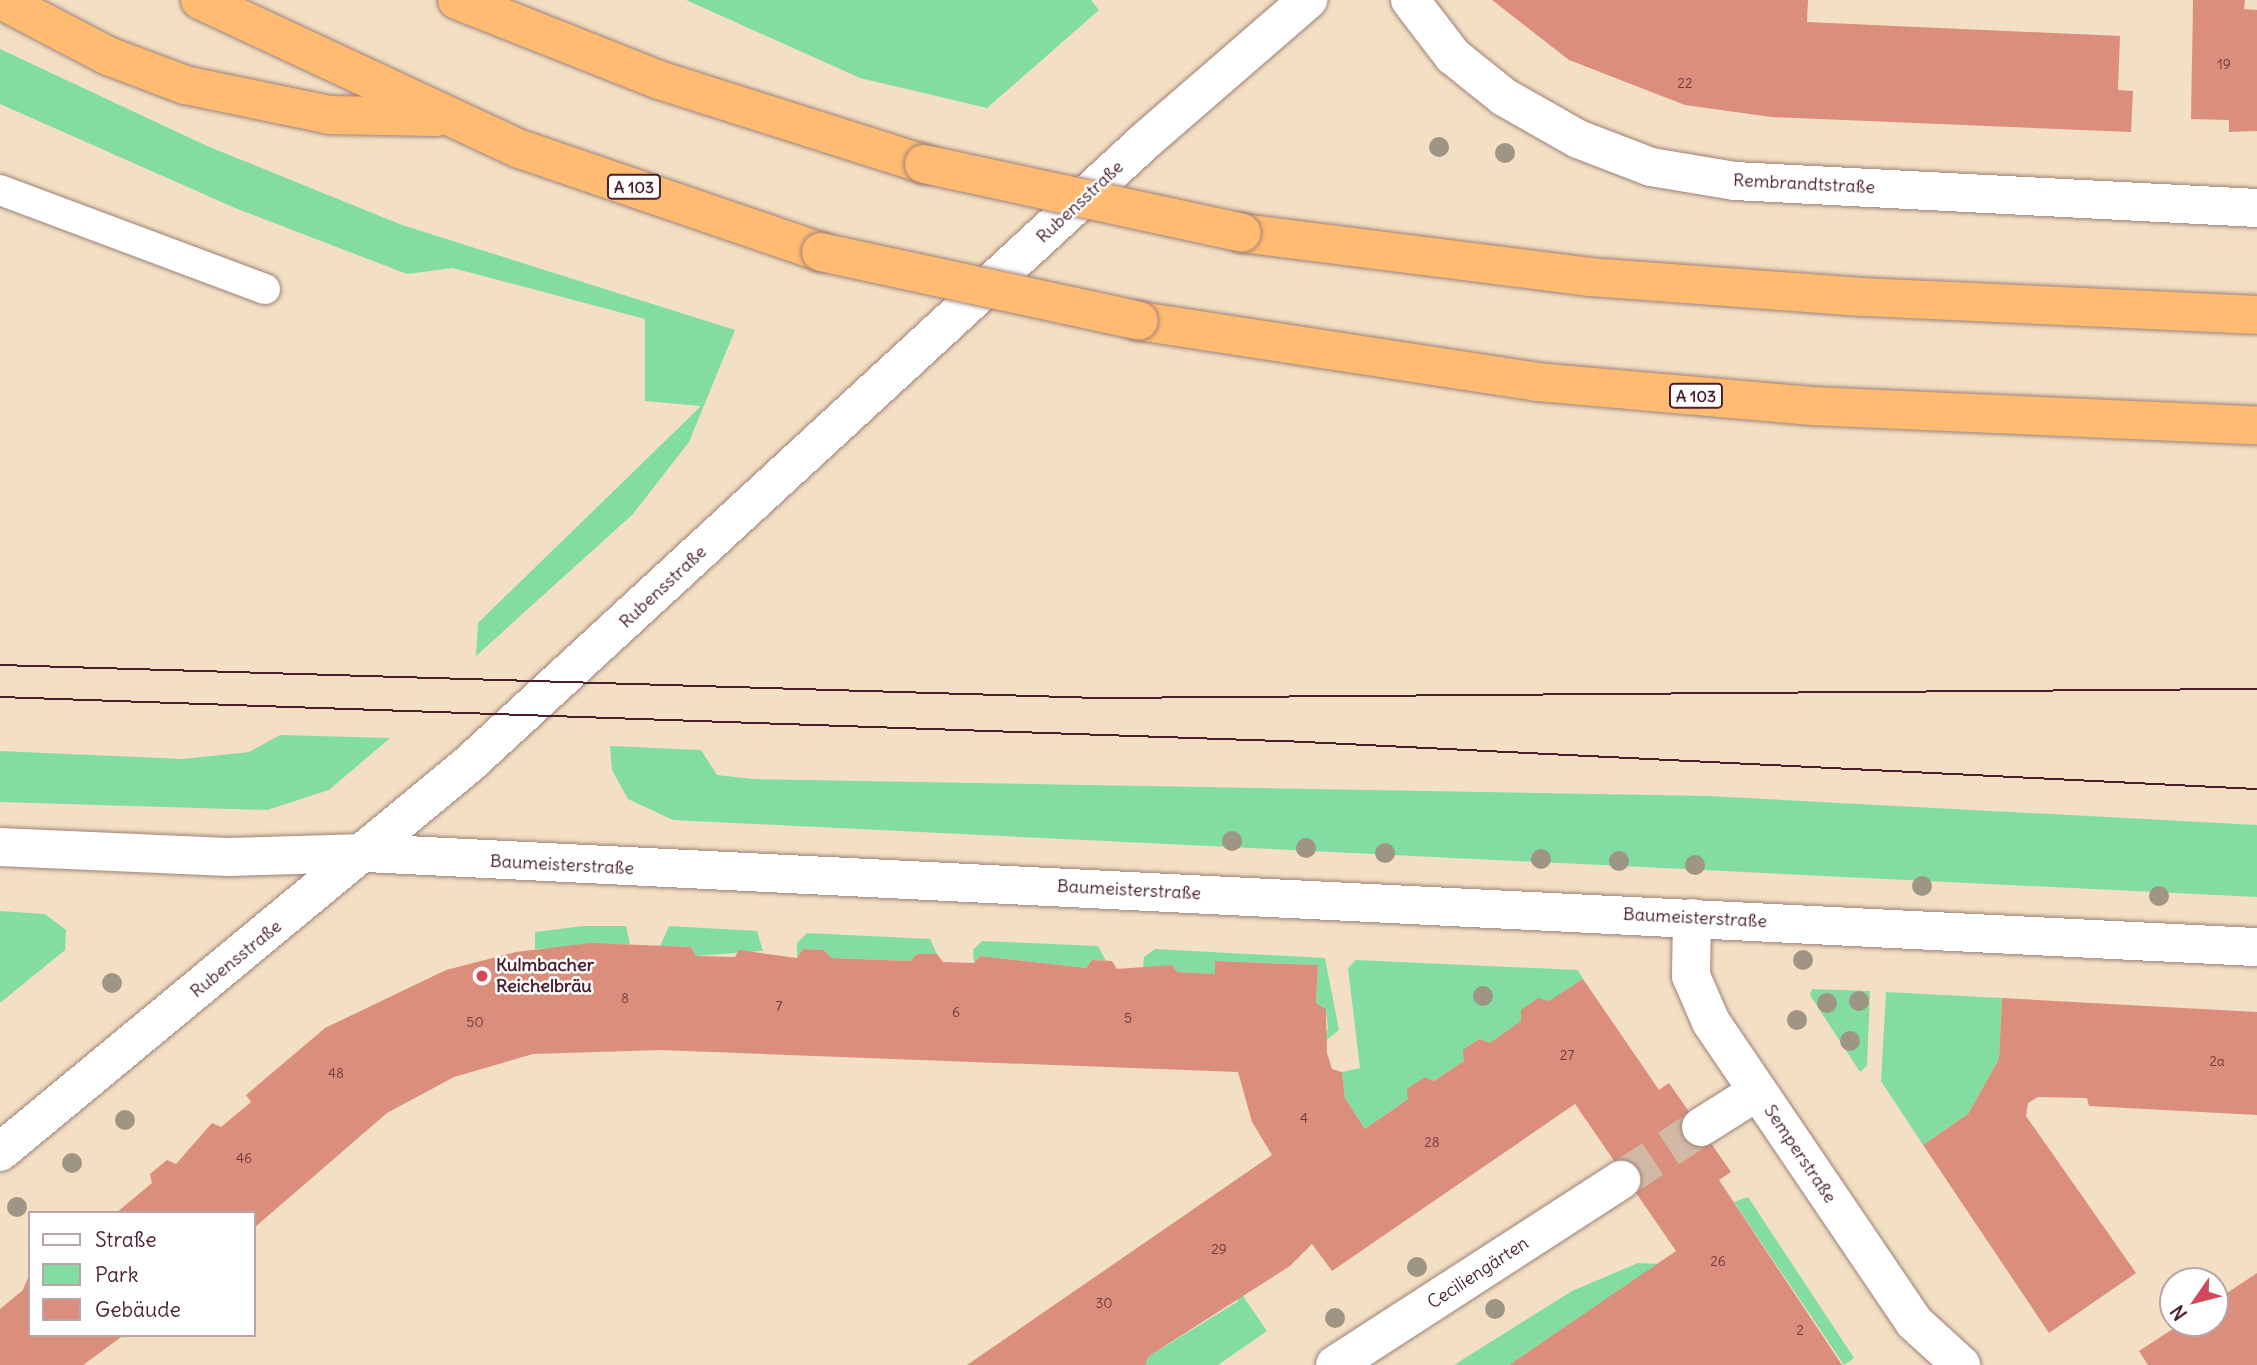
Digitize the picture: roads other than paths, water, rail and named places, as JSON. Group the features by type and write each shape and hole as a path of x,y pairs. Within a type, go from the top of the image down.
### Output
{"highway":[{"path":"1,0 108,56 185,85 330,116 449,118"},
{"name":"A 103","path":"200,0 520,149 821,252 1139,321 1537,382 1813,406 2257,425"},
{"path":"457,0 659,80 924,164 1242,233 1590,276 2257,314"}],"street":[{"name":"Rubensstraße","path":"0,1152 366,853 1308,0"},
{"name":"Rembrandtstraße","path":"1410,0 1453,56 1504,97 1578,139 1651,167 1735,181 2257,208"},
{"name":"Baumeisterstraße","path":"0,847 228,857 366,853 2257,947"},
{"name":"Semperstraße","path":"1692,918 1691,976 1711,1022 1914,1322 1961,1365"},
{"path":"1700,1127 1758,1091"},
{"name":"Ceciliengärten","path":"1335,1365 1621,1180"}],"lane":[{"path":"0,190 265,289"}],"tunnel":[{"path":"1621,1180 1701,1127"}],"tram line":[{"path":"0,665 1099,698 2257,689"},
{"path":"0,697 1305,742 2257,789"}],"place":[{"name":"Kulmbacher Reichelbräu","path":"482,976"}]}
